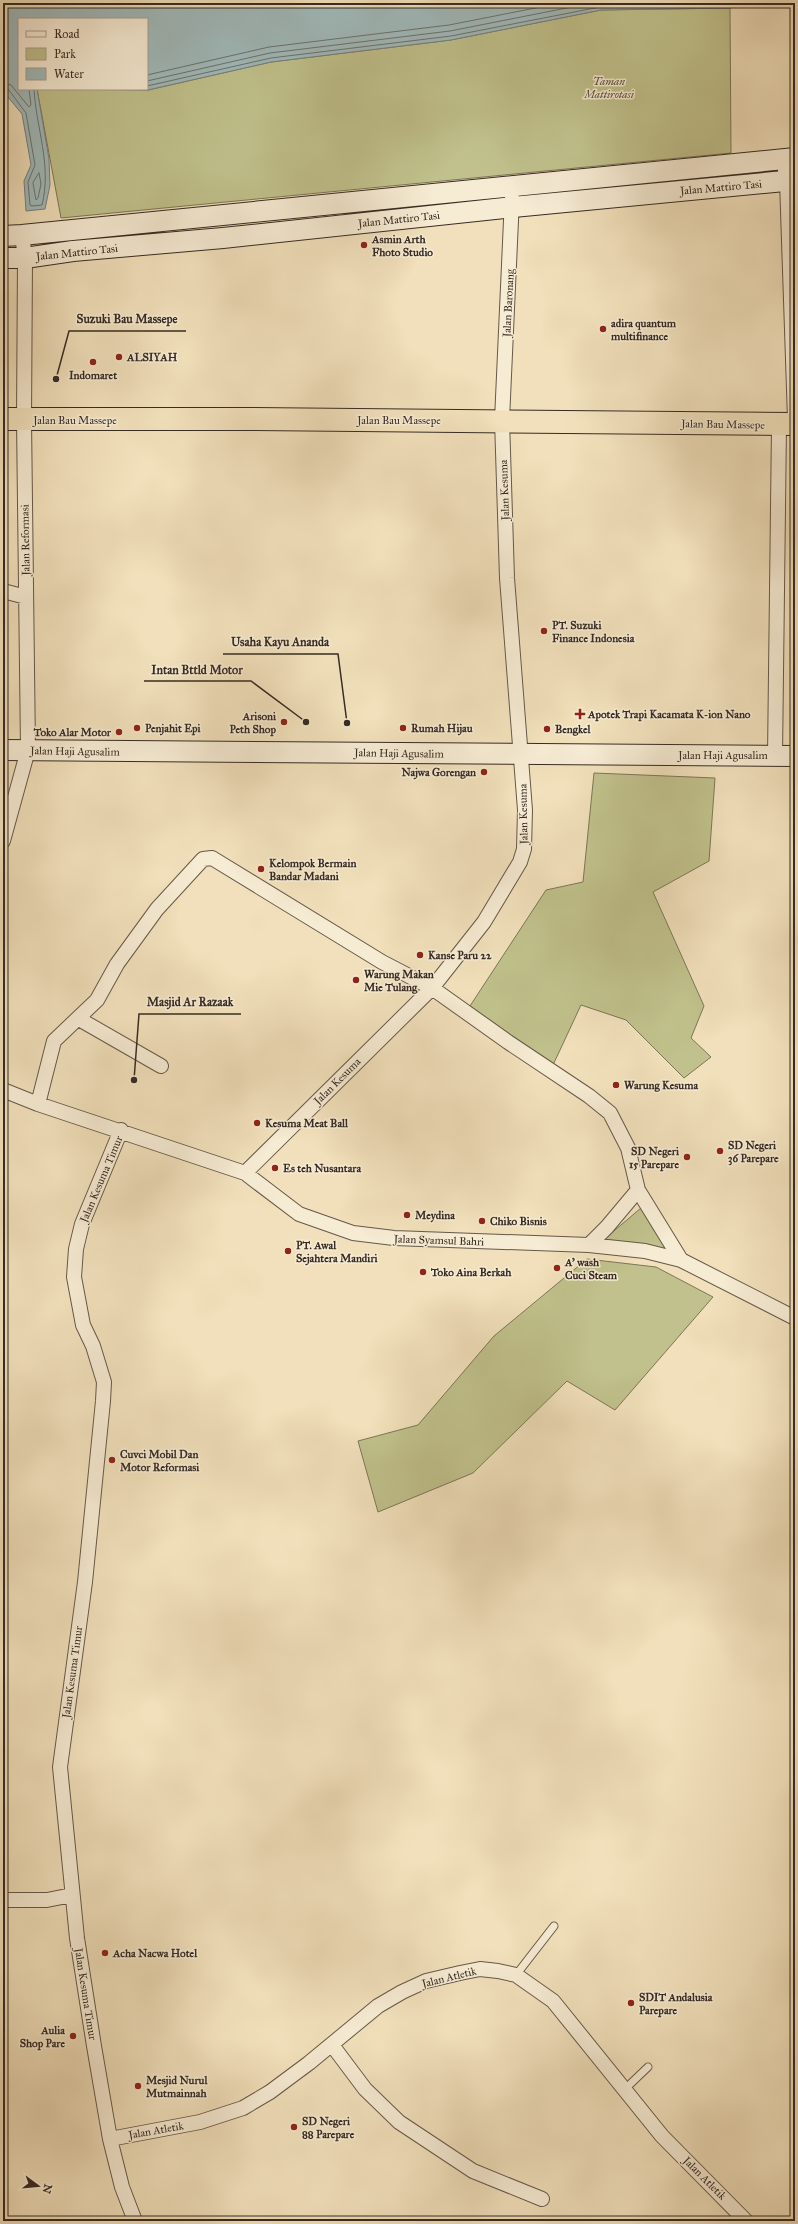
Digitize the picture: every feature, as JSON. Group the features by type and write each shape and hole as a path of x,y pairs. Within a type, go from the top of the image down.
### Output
{"highway":[{"name":"Jalan Bau Massepe","path":"14,420 502,420 790,423"}],"main road":[{"name":"Jalan Mattiro Tasi","path":"12,236 789,158"},
{"name":"Jalan Mattiro Tasi","path":"3,258 25,258 73,251 223,238 513,207 791,180"},
{"name":"Jalan Haji Agusalim","path":"3,750 795,756"}],"street":[{"path":"775,756 790,423 791,180 789,158"},
{"name":"Jalan Baronang","path":"502,420 513,207 511,186"},
{"name":"Jalan Reformasi","path":"3,841 28,750 26,597 14,420 25,258 12,236"},
{"name":"Jalan Kesuma","path":"245,1173 432,988 484,922 520,862 524,849 525,810 507,578 502,420"},
{"path":"3,591 26,597"},
{"path":"38,1104 54,1042 97,1000 117,964 157,909 203,859 216,859 382,962 432,988 508,1042 589,1096 610,1113 628,1148 638,1190 681,1260"},
{"path":"79,1019 162,1066"},
{"name":"Jalan Syamsul Bahri","path":"3,1090 38,1104 121,1130 245,1173 299,1214 353,1233 394,1238 589,1245 645,1251 681,1260 795,1318"},
{"name":"Jalan Kesuma Timur","path":"121,1130 82,1224 74,1277 83,1325 93,1346 104,1382 102,1433 86,1574 60,1767 72,1895 92,2038 110,2139 122,2188 135,2221"},
{"path":"589,1245 608,1227 638,1190"},
{"path":"3,1900 47,1900 72,1895"},
{"name":"Jalan Atletik","path":"110,2139 200,2122 243,2108 270,2092 332,2046 378,2006 426,1981 480,1969 498,1970 516,1975 553,2001 626,2089 662,2136 746,2221"},
{"path":"332,2046 365,2089 399,2122 473,2171 542,2199"}],"lane":[{"path":"516,1975 554,1926"},
{"path":"626,2089 648,2067"}],"green space":[{"name":"Taman Mattirotasi","path":"730,8 731,153 61,218 37,90 148,90 271,62 451,40 601,10"},
{"path":"594,773 715,778 709,861 653,892 704,1006 691,1038 711,1057 684,1078 626,1020 581,1005 553,1065 470,1006 546,890 583,882"},
{"path":"641,1208 669,1251 602,1241"},
{"path":"587,1259 656,1267 713,1297 615,1410 567,1381 473,1473 378,1512 358,1441 418,1425 494,1336"}],"water":[{"path":"3,3 758,3 730,8 601,10 451,40 271,62 148,90 148,18 18,18 18,90 37,90 49,159 50,185 45,209 26,211 24,181 31,165 22,114 3,91"}],"place":[{"name":"Asmin Arth Fhoto Studio","path":"364,245"},
{"name":"adira quantum multifinance","path":"603,329"},
{"name":"ALSIYAH","path":"119,357"},
{"name":"Indomaret","path":"93,362"},
{"name":"Suzuki Bau Massepe","path":"56,379"},
{"name":"PT. Suzuki Finance Indonesia","path":"544,631"},
{"name":"Apotek Trapi Kacamata K-ion Nano","path":"580,714"},
{"name":"Arisoni Peth Shop","path":"284,722"},
{"name":"Intan Bttld Motor","path":"306,722"},
{"name":"Usaha Kayu Ananda","path":"347,723"},
{"name":"Penjahit Epi","path":"137,728"},
{"name":"Rumah Hijau","path":"403,728"},
{"name":"Bengkel","path":"547,729"},
{"name":"Toko Alar Motor","path":"119,732"},
{"name":"Najwa Gorengan","path":"484,772"},
{"name":"Kelompok Bermain Bandar Madani","path":"261,869"},
{"name":"Kanse Paru 22","path":"420,955"},
{"name":"Warung Makan Mie Tulang","path":"356,980"},
{"name":"Masjid Ar Razaak","path":"134,1080"},
{"name":"Warung Kesuma","path":"616,1085"},
{"name":"Kesuma Meat Ball","path":"257,1123"},
{"name":"SD Negeri 36 Parepare","path":"720,1151"},
{"name":"SD Negeri 15 Parepare","path":"687,1157"},
{"name":"Es teh Nusantara","path":"275,1168"},
{"name":"Meydina","path":"407,1215"},
{"name":"Chiko Bisnis","path":"482,1221"},
{"name":"PT. Awal Sejahtera Mandiri","path":"288,1251"},
{"name":"A' wash Cuci Steam","path":"557,1268"},
{"name":"Toko Aina Berkah","path":"423,1272"},
{"name":"Cuvci Mobil Dan Motor Reformasi","path":"112,1460"},
{"name":"Acha Nacwa Hotel","path":"105,1953"},
{"name":"SDIT Andalusia Parepare","path":"631,2003"},
{"name":"Aulia Shop Pare","path":"73,2036"},
{"name":"Mesjid Nurul Mutmainnah","path":"138,2086"},
{"name":"SD Negeri 88 Parepare","path":"294,2127"}]}
